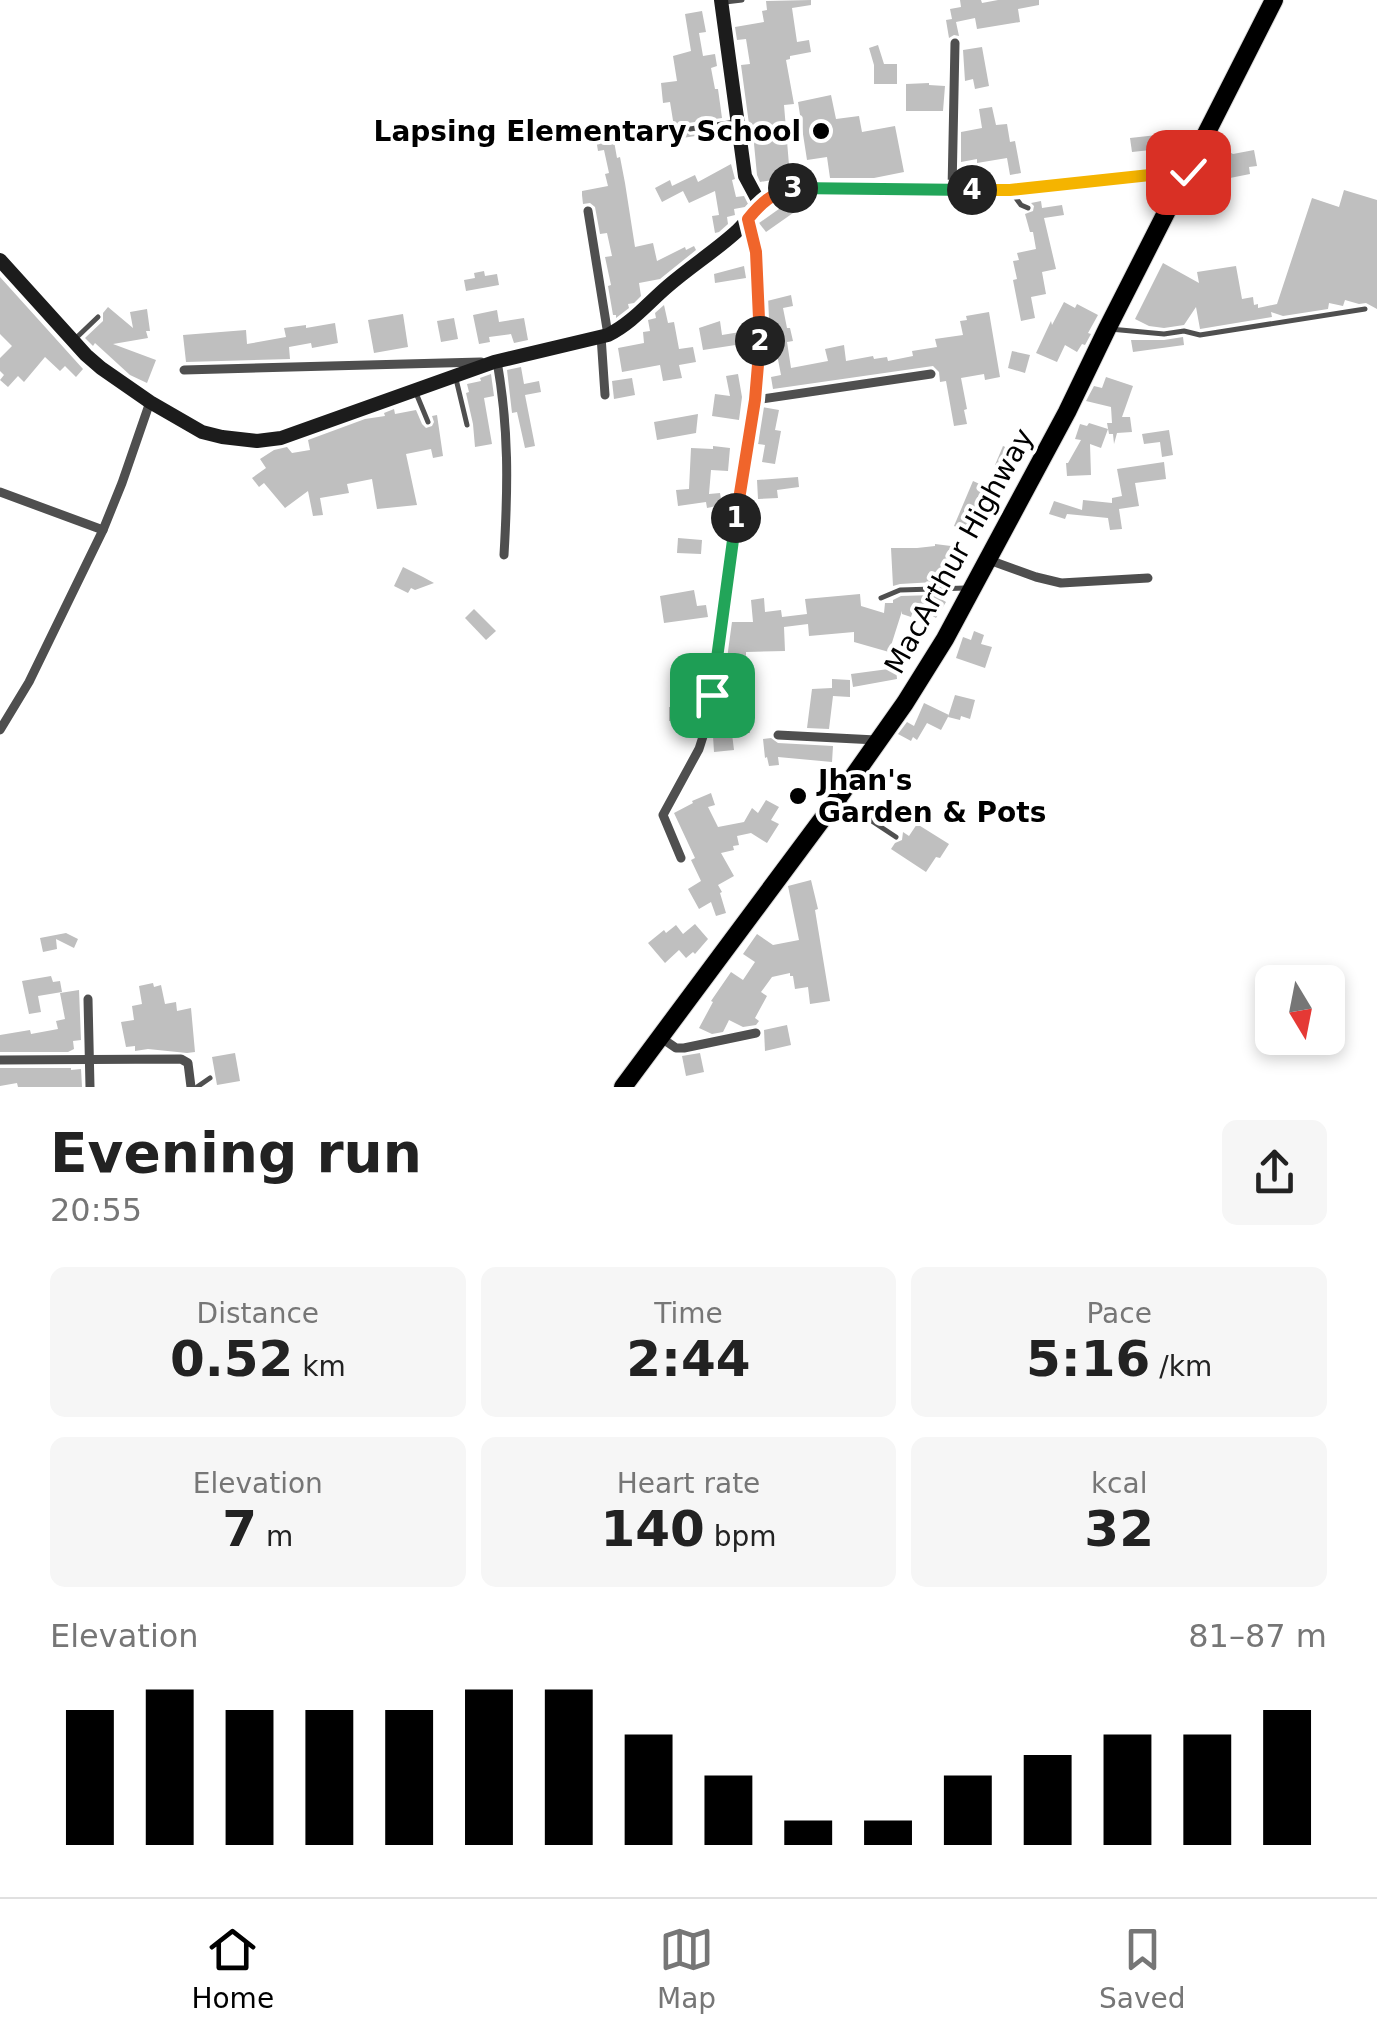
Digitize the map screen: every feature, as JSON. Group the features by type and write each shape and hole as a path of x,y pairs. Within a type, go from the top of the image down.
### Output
{"highway":[{"name":"MacArthur Highway","path":"624,1087 838,798 945,640 1067,412 1188,172 1267,4"}],"street":[{"path":"722,1 745,176 760,204"},
{"path":"952,190 955,44"},
{"path":"0,260 100,368 202,432 256,441 281,438 496,362 620,328 727,239 760,204 790,188 1010,190 1188,172"},
{"path":"588,211 604,335 605,395"},
{"path":"681,858 663,815 698,749 706,724 755,400 760,348 756,252 748,219"},
{"path":"184,370 496,362"},
{"path":"496,362 508,446 504,554"},
{"path":"755,400 931,374"},
{"path":"0,730 29,682 102,530 150,402"},
{"path":"0,492 102,530"},
{"path":"989,560 1061,583 1148,578"},
{"path":"778,734 878,740"},
{"path":"88,999 90,1087"},
{"path":"660,1036 676,1048 684,1048 756,1033"},
{"path":"0,1060 181,1059 188,1063 194,1087"}],"lane":[{"path":"722,1 742,0"},
{"path":"690,129 738,122"},
{"path":"1010,190 1028,208"},
{"path":"1107,329 1200,335 1365,309"},
{"path":"73,341 98,317"},
{"path":"455,376 467,425"},
{"path":"415,389 428,422"},
{"path":"881,598 900,590 974,588"},
{"path":"838,798 896,837"},
{"path":"194,1087 210,1078"}],"building":[{"path":"811,0 811,5 792,8 797,42 809,40 811,52 786,60 794,104 784,105 790,177 760,182 741,65 750,64 746,39 737,40 735,27 764,22 762,11 767,10 766,1"},
{"path":"960,0 1039,0 1039,5 1018,9 1020,22 977,29 975,18 956,22 959,36 949,38 946,20 952,19 950,9 961,7"},
{"path":"702,11 706,32 699,33 703,56 715,54 717,66 711,68 722,118 688,123 684,131 690,135 721,132 676,139 670,102 663,103 661,83 677,81 673,56 691,51 685,14"},
{"path":"878,45 884,64 897,64 897,84 874,84 869,48"},
{"path":"982,47 989,86 975,89 973,79 965,81 963,50"},
{"path":"906,84 945,86 943,111 906,111"},
{"path":"831,95 836,119 859,116 862,132 895,126 904,172 874,178 830,178 827,157 807,160 798,102"},
{"path":"992,107 996,125 1007,124 1010,142 1015,141 1021,173 1010,175 1007,158 961,162 961,132 982,128 979,109"},
{"path":"612,130 635,247 653,243 657,261 685,247 686,250 694,246 696,250 660,279 639,283 641,296 616,318 608,286 611,285 605,257 612,256 607,233 600,234 595,207 583,204 582,195 582,191 608,186 604,150 598,151 595,133"},
{"path":"1166,134 1169,148 1132,152 1130,138"},
{"path":"1220,147 1233,154 1254,150 1257,166 1249,167 1250,174 1220,180 1219,173 1214,174 1212,162"},
{"path":"731,164 736,197 744,196 748,204 734,209 735,215 727,217 728,224 719,232 715,233 712,216 719,215 715,191 689,203 683,191 662,202 655,188 670,180 672,186 695,175 698,182"},
{"path":"1344,190 1377,200 1377,309 1345,300 1343,306 1329,303 1328,309 1283,316 1271,312 1272,317 1200,329 1196,307 1184,325 1164,328 1135,319 1163,263 1199,283 1197,272 1236,266 1242,299 1253,297 1258,308 1277,304 1312,198 1339,207"},
{"path":"793,199 803,206 766,232 759,223"},
{"path":"1041,201 1042,208 1062,205 1064,215 1044,218 1056,269 1042,272 1046,294 1031,297 1035,318 1021,321 1013,261 1019,260 1017,253 1036,249 1025,214 1033,211 1031,203"},
{"path":"744,266 746,278 715,283 714,274"},
{"path":"484,271 485,276 497,274 499,285 466,291 464,280"},
{"path":"0,277 83,369 76,377 65,366 60,371 45,357 24,382 18,376 8,387 0,380 4,375 0,358 12,346 0,334"},
{"path":"791,295 793,306 783,308 793,341 787,342 791,368 828,361 825,349 844,345 846,361 873,356 887,357 888,361 913,356 912,351 937,347 935,339 963,335 960,321 967,320 966,316 989,312 1000,377 985,380 984,374 961,378 967,424 954,426 946,381 940,382 939,372 933,366 773,389 771,377 781,375 775,344 768,344 767,301"},
{"path":"1064,302 1098,315 1085,345 1077,352 1065,345 1057,362 1036,353"},
{"path":"664,305 668,323 674,322 679,349 693,347 696,362 679,365 682,378 663,381 660,365 622,372 618,348 644,343 643,332 650,331 648,320 656,318 655,313"},
{"path":"108,307 133,328 130,312 147,309 148,338 113,344 156,360 147,383 130,375 85,338 103,321"},
{"path":"497,310 499,322 524,318 528,340 514,343 511,334 489,337 490,342 479,344 473,315"},
{"path":"403,314 408,347 374,353 368,320"},
{"path":"454,318 458,339 441,342 437,321"},
{"path":"720,321 722,335 740,332 742,344 703,350 699,328"},
{"path":"335,323 338,343 289,347 290,359 186,362 183,335 246,330 247,344 286,337 284,328"},
{"path":"1183,337 1184,345 1133,352 1131,340"},
{"path":"1012,351 1030,355 1025,373 1008,368"},
{"path":"521,367 524,384 539,381 541,392 525,395 535,446 525,448 517,412 512,413 507,370"},
{"path":"491,374 494,396 484,398 492,444 475,447 467,384"},
{"path":"738,374 742,397 739,420 712,416 715,394 730,396 726,376"},
{"path":"1106,377 1133,386 1122,417 1130,417 1132,432 1117,433 1114,444 1107,423 1112,423 1111,407 1086,401 1094,386 1102,388"},
{"path":"632,378 635,395 614,399 612,381"},
{"path":"762,407 779,410 775,430 781,431 775,464 762,462 765,445 758,444"},
{"path":"394,409 395,414 416,410 426,428 432,426 432,416 437,415 443,456 433,458 431,449 406,454 417,505 377,509 372,479 347,484 349,493 320,498 323,515 313,516 308,491 285,508 264,483 259,487 252,478 266,468 260,459 274,450 310,450 308,440 365,419 385,416"},
{"path":"698,414 696,433 657,440 654,422"},
{"path":"1080,424 1108,429 1101,448 1090,444 1091,475 1067,476 1066,463 1081,440 1075,439"},
{"path":"1169,430 1173,455 1162,457 1160,442 1144,444 1142,434"},
{"path":"1003,446 1019,453 1010,472 995,465"},
{"path":"691,448 730,448 728,471 711,470 709,494 720,493 722,505 707,508 706,502 678,506 676,490 689,489"},
{"path":"1164,462 1166,479 1135,483 1139,506 1119,509 1122,529 1110,530 1108,518 1067,514 1065,519 1049,514 1054,501 1082,510 1083,500 1112,503 1112,498 1122,496 1117,469"},
{"path":"798,477 799,487 777,490 778,498 758,499 757,480"},
{"path":"973,481 993,490 972,534 954,526"},
{"path":"678,538 702,540 701,554 677,553"},
{"path":"935,544 959,547 957,562 951,561 952,581 893,586 891,548"},
{"path":"403,567 434,583 411,588 408,593 394,586"},
{"path":"694,590 697,606 706,605 708,617 664,623 660,596"},
{"path":"860,594 861,606 884,613 885,603 893,603 901,596 934,595 946,602 936,618 915,605 911,617 902,611 889,652 854,642 854,632 809,636 808,624 784,627 785,651 727,655 730,622 753,622 751,600 764,598 765,612 781,610 782,617 807,614 805,599"},
{"path":"474,609 496,631 486,640 465,618"},
{"path":"974,631 984,635 981,644 992,647 985,668 956,658 963,637 971,640"},
{"path":"896,668 897,679 853,687 851,674"},
{"path":"832,679 850,680 850,697 833,696 829,729 807,728 812,689 832,688"},
{"path":"732,682 752,683 750,733 732,734 734,750 714,752 720,693 732,690"},
{"path":"674,695 694,696 693,704 701,704 699,722 669,721"},
{"path":"955,695 975,700 970,719 948,717"},
{"path":"924,703 949,715 941,730 927,723 917,740 898,734 907,722 914,726"},
{"path":"771,738 778,743 833,746 832,762 778,757 779,765 769,766 763,739"},
{"path":"711,793 715,805 708,807 718,827 744,822 752,808 758,813 766,800 779,807 771,820 779,824 767,843 751,833 737,836 739,845 721,853 734,876 718,885 726,913 716,916 711,902 699,909 688,889 701,881 674,813"},
{"path":"917,824 949,844 926,872 891,849 902,840 903,832 909,836"},
{"path":"811,880 830,1001 810,1004 808,987 795,989 790,973 772,977 761,992 767,996 755,1018 759,1021 756,1025 743,1027 729,1020 723,1032 712,1034 699,1028 731,972 743,980 755,962 743,954 757,934 773,945 799,940 788,886"},
{"path":"695,924 708,939 686,958 679,950 665,963 648,943 676,925 683,934"},
{"path":"66,933 78,939 74,948 56,939 57,949 43,952 40,938"},
{"path":"51,976 53,982 60,981 62,992 38,996 41,1012 29,1014 22,981"},
{"path":"153,983 154,987 161,985 165,1004 176,1002 177,1011 191,1008 195,1052 135,1051 135,1046 126,1047 121,1022 134,1020 132,1006 142,1004 139,986"},
{"path":"79,990 81,1040 73,1041 74,1049 0,1052 0,1035 58,1029 56,1021 65,1019 60,993"},
{"path":"787,1025 791,1045 765,1051 764,1030"},
{"path":"235,1053 240,1081 217,1085 212,1057"},
{"path":"700,1053 704,1072 686,1076 682,1056"},
{"path":"0,1068 81,1069 82,1087 18,1087 17,1083 0,1086"}],"place":[{"name":"Lapsing Elementary School","path":"821,131"},
{"name":"Jhan's Garden & Pots","path":"798,796"}],"route":[{"path":"712,695 759,370 756,252 748,219 760,204 790,188 1002,190 1188,172"}]}
